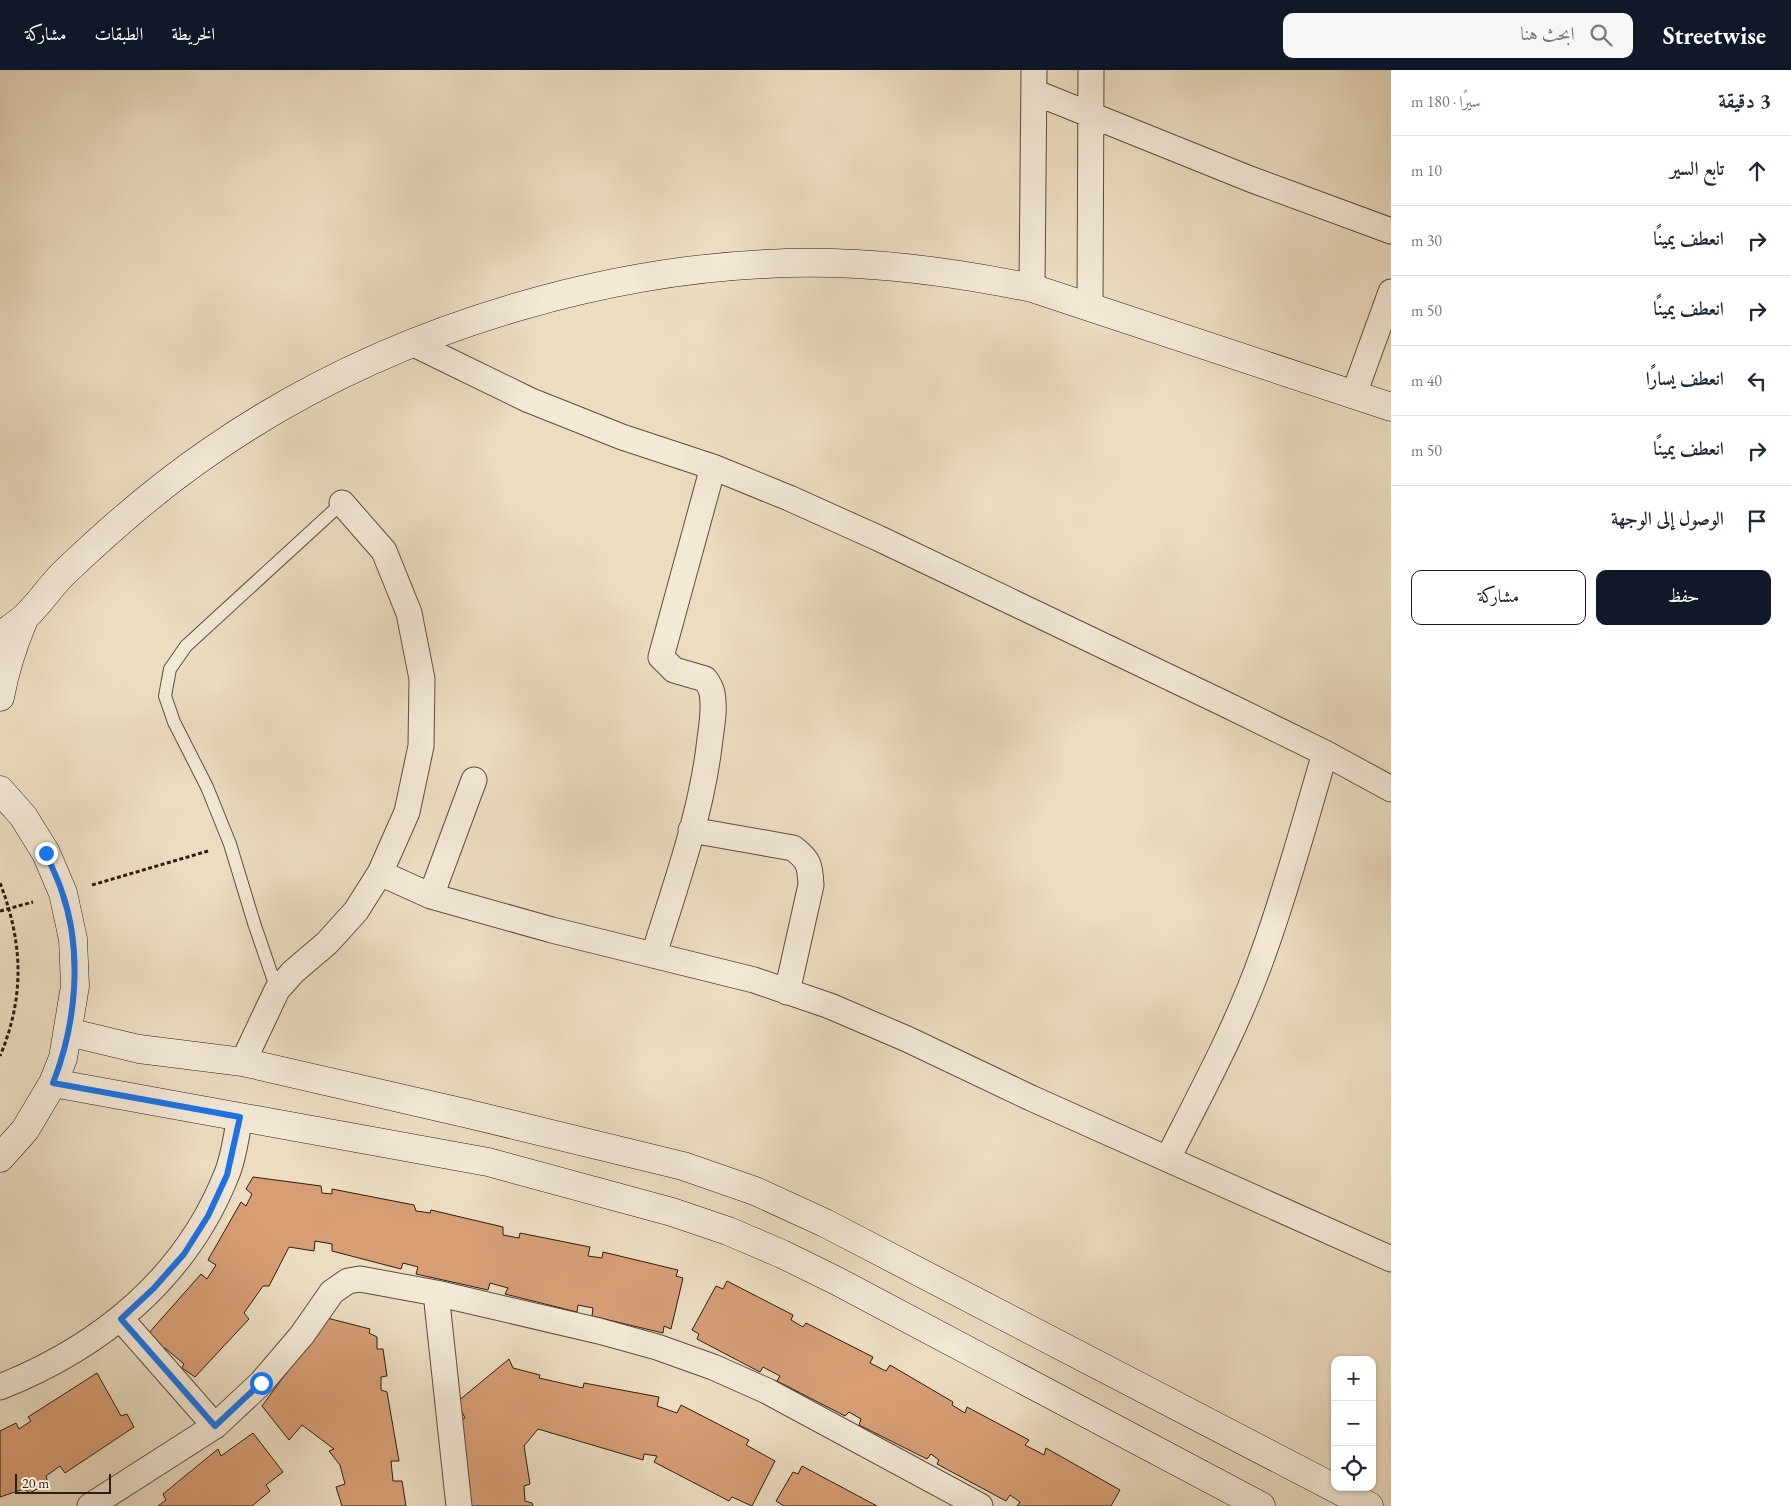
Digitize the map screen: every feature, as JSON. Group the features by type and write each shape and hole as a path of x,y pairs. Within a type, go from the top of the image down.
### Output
{"street":[{"path":"1090,307 1091,70"},
{"path":"1034,81 1090,115 1250,179 1391,231"},
{"path":"1032,288 1034,81"},
{"path":"0,636 24,619 60,576 108,531 159,489 212,450 267,415 325,383 412,343 460,326 530,304 593,288 674,273 734,266 854,264 973,276 1032,288 1391,407"},
{"path":"1354,394 1391,292"},
{"path":"412,343 529,400 622,437 713,467 789,498 895,546 1325,753 1391,789"},
{"path":"654,954 691,830 708,758 713,713 712,691 706,679 674,670 661,657 713,467"},
{"path":"243,1062 277,990 293,972 327,943 356,911 380,874 407,812 421,746 422,679 409,613 384,551 342,503"},
{"path":"0,697 4,673 24,619"},
{"path":"1168,1158 1220,1056 1263,955 1289,876 1325,753"},
{"path":"431,896 474,780"},
{"path":"0,790 23,816 46,853 63,893 73,939 75,986 63,1058 53,1083 25,1130 0,1158"},
{"path":"691,830 793,848 805,857 810,868 811,885 787,992"},
{"path":"380,874 431,896 552,930 754,980 830,1006 899,1035 1031,1098 1391,1259"},
{"path":"68,1032 138,1049 243,1062 478,1116 682,1166 755,1190 834,1227 1369,1506"},
{"path":"53,1083 488,1162 618,1196 728,1231 782,1254 835,1280 1261,1506"},
{"path":"0,1386 33,1373 79,1349 121,1319 160,1281 184,1254 208,1216 227,1175 240,1117"},
{"path":"90,1506 215,1426 261,1383 302,1335 332,1292 348,1281 360,1279 436,1293 647,1344 713,1367 776,1396 980,1506"},
{"path":"436,1293 459,1506"},
{"path":"121,1319 215,1426"}],"lane":[{"path":"277,990 230,844 206,786 174,722 165,696 170,669 186,646 342,503"}],"path":[{"path":"0,911 230,844"},
{"path":"0,883 10,908 17,941 19,975 16,1008 7,1040 0,1056"}],"building":[{"path":"253,1177 321,1186 322,1193 332,1194 332,1189 414,1205 416,1211 430,1213 431,1210 503,1227 503,1235 519,1238 520,1233 590,1247 588,1256 602,1258 603,1252 678,1270 676,1276 683,1278 671,1329 664,1326 663,1333 592,1316 593,1308 578,1305 577,1312 505,1294 508,1288 490,1283 488,1290 416,1274 418,1267 403,1263 401,1269 332,1251 332,1244 315,1241 314,1251 289,1247 269,1286 263,1286 244,1313 249,1319 195,1377 182,1368 184,1364 165,1348 162,1350 147,1335 201,1274 207,1279 216,1265 208,1260 241,1202 246,1206 252,1194 246,1189"},
{"path":"727,1281 793,1315 791,1320 803,1327 806,1323 873,1357 870,1363 886,1371 890,1365 953,1402 952,1405 965,1413 967,1407 1029,1440 1025,1445 1044,1455 1046,1448 1120,1490 1111,1506 1017,1506 1020,1502 1010,1495 1006,1501 937,1464 939,1460 931,1454 927,1459 859,1425 861,1419 849,1412 845,1416 777,1381 780,1376 763,1367 760,1372 697,1339 699,1334 692,1330 716,1286 723,1289"},
{"path":"327,1318 370,1329 369,1333 377,1337 377,1349 383,1349 387,1376 381,1377 381,1390 387,1392 399,1461 391,1461 393,1481 402,1481 406,1506 342,1506 336,1487 345,1484 340,1465 329,1451 334,1449 302,1425 289,1440 262,1406"},
{"path":"509,1359 513,1368 540,1375 539,1378 583,1388 584,1383 659,1397 657,1406 677,1413 681,1405 749,1440 746,1445 775,1461 752,1506 732,1497 729,1501 654,1462 657,1456 644,1454 643,1460 538,1429 524,1446 530,1484 524,1486 525,1501 532,1503 533,1506 470,1506 457,1421 465,1418 457,1402"},
{"path":"97,1373 121,1416 127,1414 134,1427 65,1473 60,1466 46,1476 48,1483 30,1493 24,1489 0,1497 0,1431 16,1423 19,1429 31,1421 28,1417"},
{"path":"253,1433 283,1472 266,1485 270,1491 252,1506 158,1506 166,1500 163,1494 218,1449 221,1456"},
{"path":"802,1466 877,1506 784,1506 776,1501 793,1472 798,1474"}],"route":[{"path":"46,853 63,893 73,939 75,986 63,1058 53,1083 240,1117 227,1175 208,1216 184,1254 154,1288 121,1319 215,1426 261,1383"}]}
